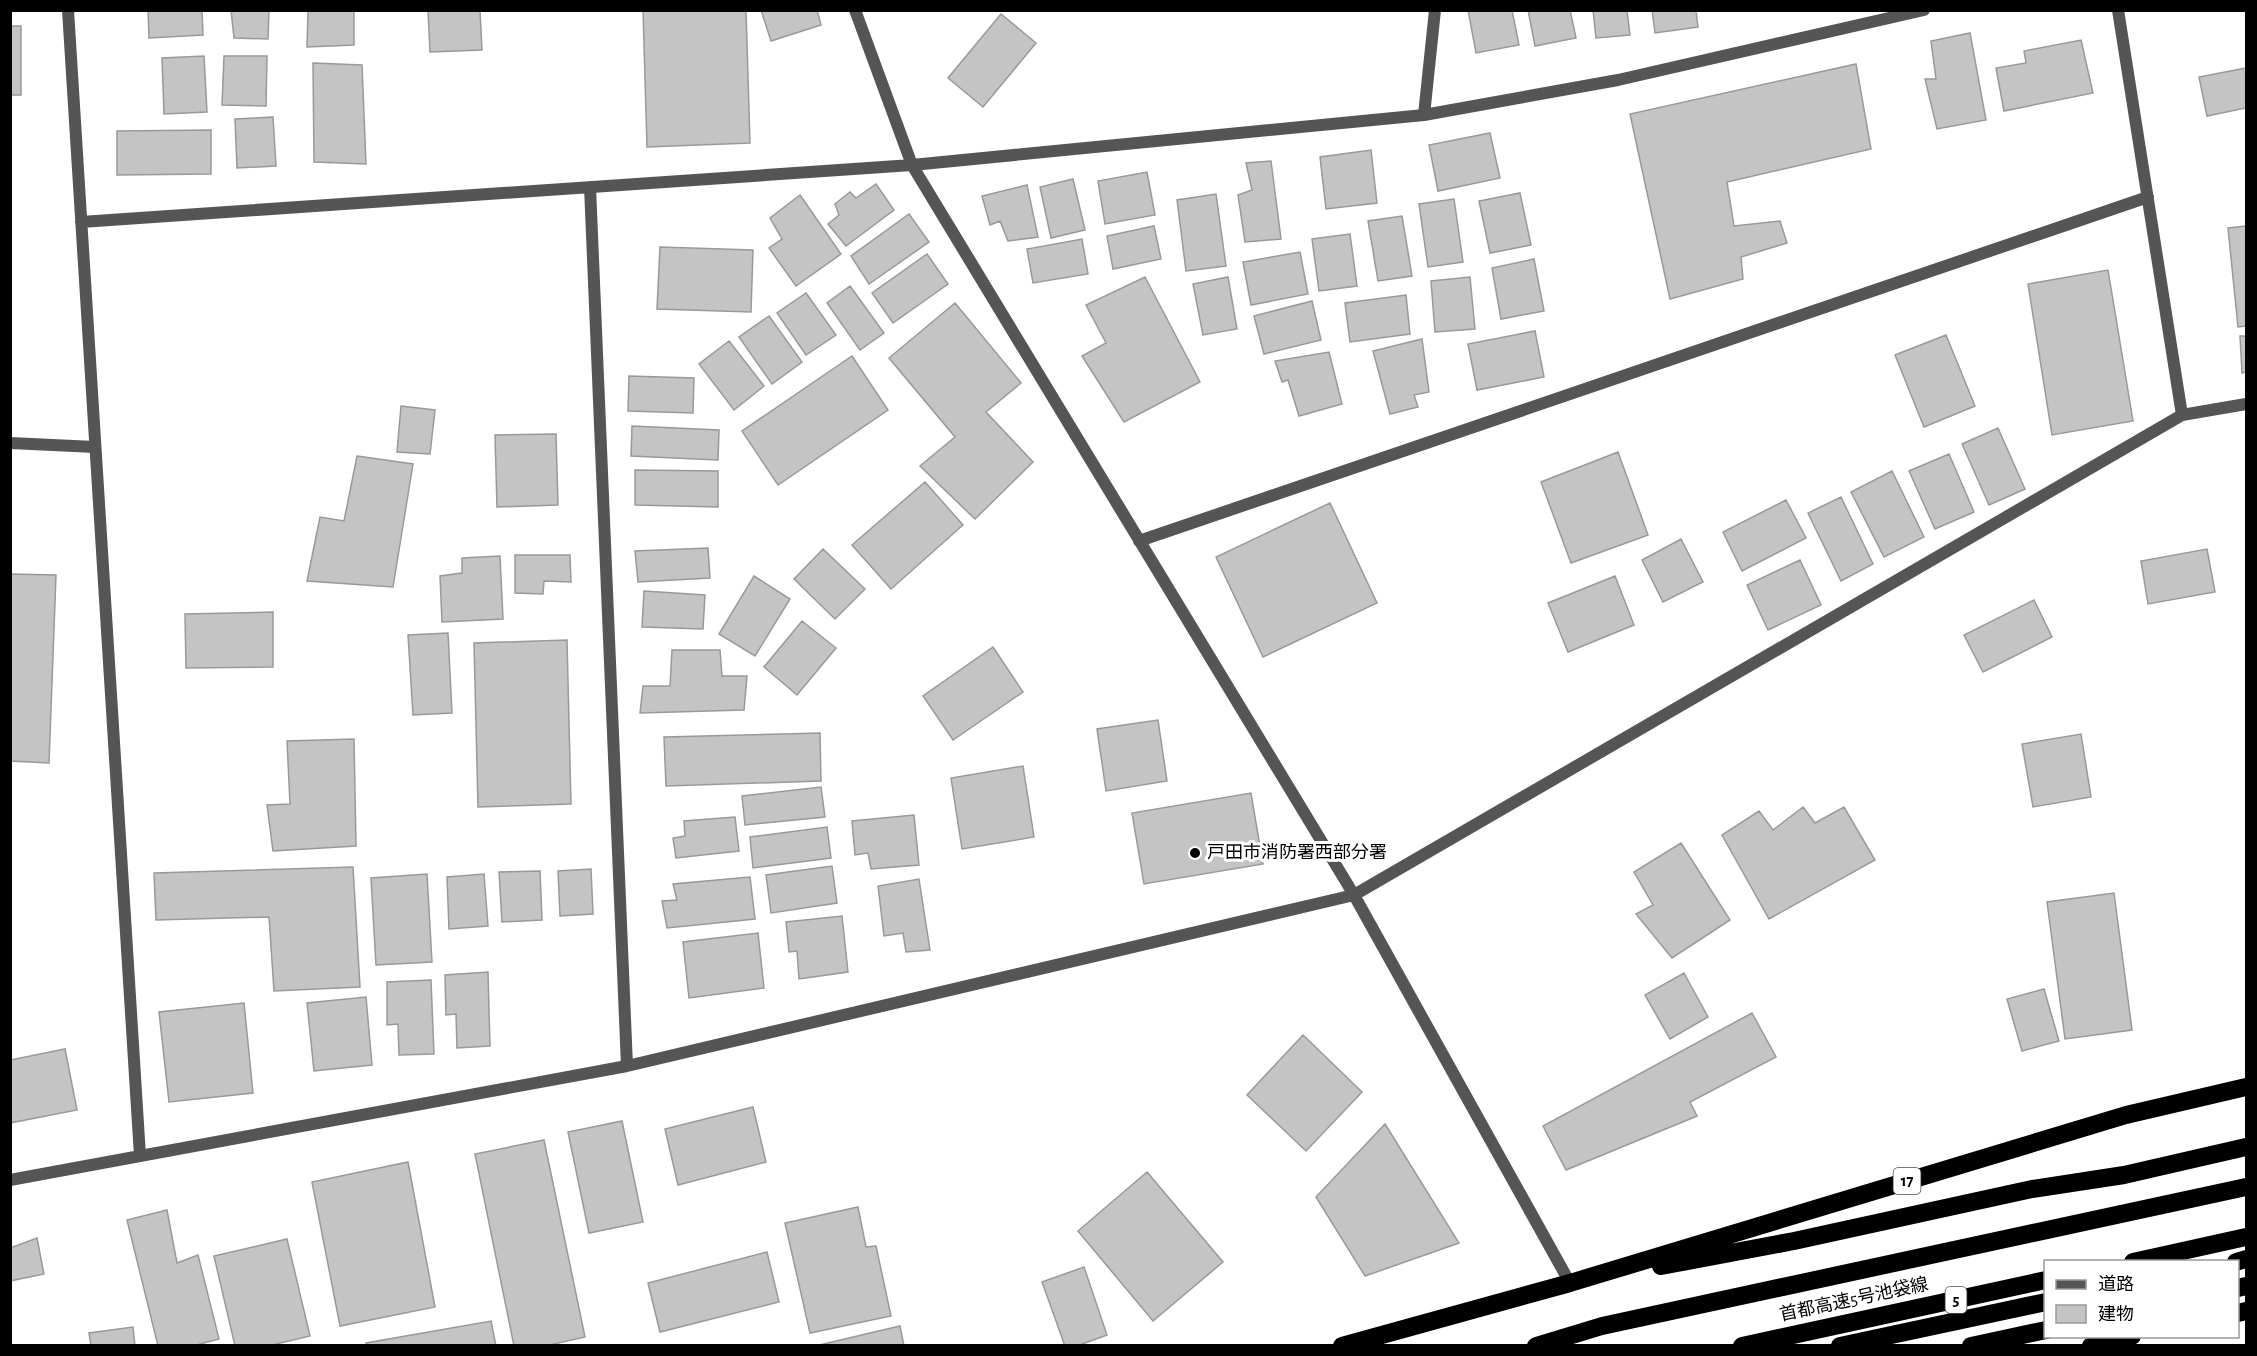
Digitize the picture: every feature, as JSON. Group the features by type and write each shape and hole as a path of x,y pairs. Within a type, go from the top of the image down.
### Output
{"highway":[{"name":"17","path":"1342,1346 1570,1283 2126,1115 2247,1087"},
{"path":"1570,1283 1794,1241 2032,1189 2124,1174 2247,1147"},
{"path":"1536,1346 1602,1326 2247,1187"},
{"path":"2142,1260 2247,1237"},
{"name":"首都高速5号池袋線","path":"1742,1346 2044,1281"},
{"path":"1840,1346 2044,1302"},
{"path":"1971,1346 2044,1330"},
{"path":"2091,1346 2124,1338"}],"street":[{"path":"68,10 140,1156"},
{"path":"855,10 912,165 1354,895 1570,1283"},
{"path":"1424,115 1435,10"},
{"path":"81,222 912,165 1424,115 1618,80 1924,10"},
{"path":"2118,10 2182,415"},
{"path":"590,187 627,1066"},
{"path":"1139,541 2148,197"},
{"path":"10,1180 627,1066 1354,895 2182,415 2247,404"},
{"path":"10,443 95,447"}],"building":[{"path":"148,10 202,10 203,35 149,38"},
{"path":"231,10 269,10 268,39 234,38"},
{"path":"308,10 354,10 354,45 307,47"},
{"path":"428,10 480,10 482,50 430,52"},
{"path":"643,10 746,10 750,143 647,147"},
{"path":"761,10 817,10 821,25 771,41"},
{"path":"1468,10 1512,10 1519,45 1476,53"},
{"path":"1528,10 1570,10 1576,38 1535,46"},
{"path":"1593,10 1627,10 1630,35 1596,38"},
{"path":"1652,10 1696,10 1698,27 1655,33"},
{"path":"1001,14 1036,43 983,107 948,78"},
{"path":"10,26 21,26 21,95 10,95"},
{"path":"1970,33 1986,120 1937,129 1925,79 1936,79 1931,41"},
{"path":"2081,40 2093,93 2004,111 1996,68 2026,63 2024,51"},
{"path":"204,56 207,112 164,114 162,58"},
{"path":"224,56 267,56 266,106 222,105"},
{"path":"313,63 362,65 366,164 314,162"},
{"path":"1856,64 1871,149 1727,182 1734,226 1780,221 1787,243 1741,257 1743,279 1670,299 1630,114"},
{"path":"2246,68 2246,108 2207,116 2199,77"},
{"path":"273,117 276,166 237,168 235,119"},
{"path":"211,130 211,174 117,175 117,131"},
{"path":"1490,133 1500,178 1438,191 1429,145"},
{"path":"1371,150 1377,203 1326,209 1320,157"},
{"path":"1271,161 1281,239 1245,242 1238,195 1252,190 1246,163"},
{"path":"1147,172 1155,215 1105,224 1098,181"},
{"path":"1073,179 1085,230 1051,238 1040,187"},
{"path":"876,184 894,210 846,246 828,224 839,215 835,204 850,192 856,198"},
{"path":"1027,185 1038,237 1008,241 1000,221 990,225 982,196"},
{"path":"1520,193 1531,245 1490,253 1479,201"},
{"path":"1216,194 1226,266 1186,271 1177,200"},
{"path":"800,195 841,254 796,286 769,248 782,239 770,218"},
{"path":"1454,199 1463,262 1428,267 1419,204"},
{"path":"909,214 929,242 869,284 851,256"},
{"path":"1402,216 1412,276 1378,281 1368,221"},
{"path":"1154,226 1161,259 1113,269 1107,236"},
{"path":"2246,226 2246,326 2238,327 2228,228"},
{"path":"1350,234 1357,286 1319,291 1312,239"},
{"path":"1082,239 1088,274 1033,283 1027,249"},
{"path":"660,247 753,250 751,312 657,309"},
{"path":"1300,252 1308,294 1251,305 1243,262"},
{"path":"927,254 948,284 893,323 872,293"},
{"path":"1534,259 1544,311 1501,319 1492,268"},
{"path":"2108,270 2133,421 2052,435 2028,284"},
{"path":"1145,277 1200,382 1124,422 1082,356 1106,343 1086,305"},
{"path":"1228,277 1237,329 1203,335 1193,284"},
{"path":"1470,277 1475,329 1435,332 1431,281"},
{"path":"850,286 884,333 860,350 827,303"},
{"path":"806,293 836,335 806,355 777,313"},
{"path":"1406,295 1410,334 1350,342 1345,303"},
{"path":"1312,301 1321,340 1264,354 1254,316"},
{"path":"955,303 1021,383 986,412 1033,462 975,519 920,466 955,437 889,358"},
{"path":"769,316 802,362 772,384 739,337"},
{"path":"1535,331 1544,377 1477,390 1468,344"},
{"path":"1946,335 1975,406 1924,427 1895,355"},
{"path":"2240,336 2246,336 2246,372 2242,373"},
{"path":"1422,339 1429,392 1414,395 1418,407 1390,414 1373,351"},
{"path":"729,341 764,386 734,410 699,364"},
{"path":"1329,352 1342,404 1299,416 1288,380 1282,382 1275,361"},
{"path":"852,356 888,410 778,485 742,431"},
{"path":"629,376 694,378 693,413 628,411"},
{"path":"401,406 435,410 430,454 397,452"},
{"path":"632,426 719,430 718,460 631,456"},
{"path":"1998,428 2025,489 1989,505 1962,444"},
{"path":"556,434 558,505 497,507 495,435"},
{"path":"1618,452 1648,535 1571,563 1541,482"},
{"path":"1949,454 1974,512 1935,529 1909,471"},
{"path":"357,456 413,464 393,587 307,581 320,517 344,521"},
{"path":"635,470 718,471 718,507 635,505"},
{"path":"1892,471 1924,537 1884,557 1851,492"},
{"path":"925,482 963,525 891,589 852,545"},
{"path":"1841,497 1873,564 1841,581 1808,513"},
{"path":"1786,500 1806,538 1742,571 1723,532"},
{"path":"1330,503 1377,603 1263,657 1216,557"},
{"path":"1681,539 1703,582 1663,602 1642,560"},
{"path":"708,548 710,578 638,582 635,551"},
{"path":"823,549 865,589 835,619 794,579"},
{"path":"2207,549 2215,592 2148,604 2141,561"},
{"path":"515,555 570,555 571,582 544,581 543,594 515,593"},
{"path":"500,556 503,619 442,622 440,576 462,573 462,558"},
{"path":"1800,560 1821,605 1768,630 1747,585"},
{"path":"10,574 56,575 49,763 10,761"},
{"path":"754,576 790,599 755,656 719,634"},
{"path":"1615,576 1634,625 1568,652 1548,603"},
{"path":"644,591 705,595 703,629 642,627"},
{"path":"2034,600 2052,637 1983,672 1964,635"},
{"path":"273,612 273,667 186,668 185,614"},
{"path":"802,621 836,648 797,695 764,667"},
{"path":"448,633 452,713 413,715 408,635"},
{"path":"567,640 571,804 478,807 474,643"},
{"path":"993,647 1023,692 953,740 923,696"},
{"path":"672,650 720,650 722,676 747,676 744,710 640,713 643,686 670,686"},
{"path":"1158,720 1167,781 1106,791 1097,729"},
{"path":"820,733 821,781 666,786 664,737"},
{"path":"2081,734 2091,797 2033,807 2022,744"},
{"path":"354,739 356,846 273,851 267,805 290,804 287,741"},
{"path":"1023,766 1034,837 962,849 951,778"},
{"path":"821,787 825,817 745,825 742,796"},
{"path":"1251,793 1263,864 1144,884 1132,813"},
{"path":"1803,807 1815,823 1844,807 1875,860 1769,919 1722,835 1759,811 1773,830"},
{"path":"914,815 919,865 871,869 868,853 855,855 852,821"},
{"path":"735,817 739,851 676,858 673,838 685,836 684,821"},
{"path":"827,827 831,858 753,868 750,837"},
{"path":"1681,843 1730,920 1672,958 1636,914 1653,905 1634,872"},
{"path":"832,866 837,903 771,913 766,875"},
{"path":"353,867 360,987 274,991 269,917 156,920 154,873"},
{"path":"591,869 593,914 560,916 558,871"},
{"path":"540,871 542,920 502,922 499,872"},
{"path":"427,874 432,962 376,965 371,878"},
{"path":"484,874 488,926 449,929 447,877"},
{"path":"750,877 755,919 667,928 662,901 677,900 673,884"},
{"path":"919,879 930,950 906,952 903,933 884,936 878,886"},
{"path":"2114,893 2132,1030 2065,1039 2047,902"},
{"path":"842,916 848,972 799,979 797,951 789,952 786,922"},
{"path":"758,933 764,988 689,998 683,942"},
{"path":"488,972 490,1046 457,1048 456,1014 446,1015 445,975"},
{"path":"1684,973 1708,1017 1670,1039 1645,995"},
{"path":"431,980 434,1054 399,1055 398,1024 387,1025 387,982"},
{"path":"2044,989 2059,1041 2022,1051 2007,999"},
{"path":"366,997 372,1065 314,1071 307,1003"},
{"path":"244,1003 253,1093 169,1102 159,1012"},
{"path":"1752,1013 1776,1057 1690,1102 1697,1116 1566,1170 1543,1126"},
{"path":"1303,1035 1362,1092 1306,1151 1247,1095"},
{"path":"65,1049 77,1110 10,1123 10,1060"},
{"path":"753,1107 766,1162 678,1185 665,1129"},
{"path":"622,1121 643,1222 589,1233 568,1132"},
{"path":"1385,1124 1459,1243 1365,1276 1316,1197"},
{"path":"544,1140 585,1337 545,1346 514,1346 475,1154"},
{"path":"408,1162 435,1307 340,1326 312,1182"},
{"path":"1147,1172 1223,1262 1153,1321 1078,1231"},
{"path":"858,1207 866,1247 876,1246 891,1316 810,1333 785,1223"},
{"path":"167,1210 177,1263 198,1255 219,1339 193,1346 158,1346 127,1220"},
{"path":"37,1238 44,1274 10,1281 10,1248"},
{"path":"287,1239 310,1336 268,1346 235,1346 214,1256"},
{"path":"767,1252 779,1302 660,1332 648,1283"},
{"path":"1084,1267 1107,1335 1077,1346 1065,1346 1042,1282"},
{"path":"491,1321 496,1346 366,1346 366,1343"},
{"path":"900,1326 904,1346 815,1346"},
{"path":"133,1327 135,1346 91,1346 89,1333"}],"place":[{"name":"戸田市消防署西部分署","path":"1195,853"}]}
